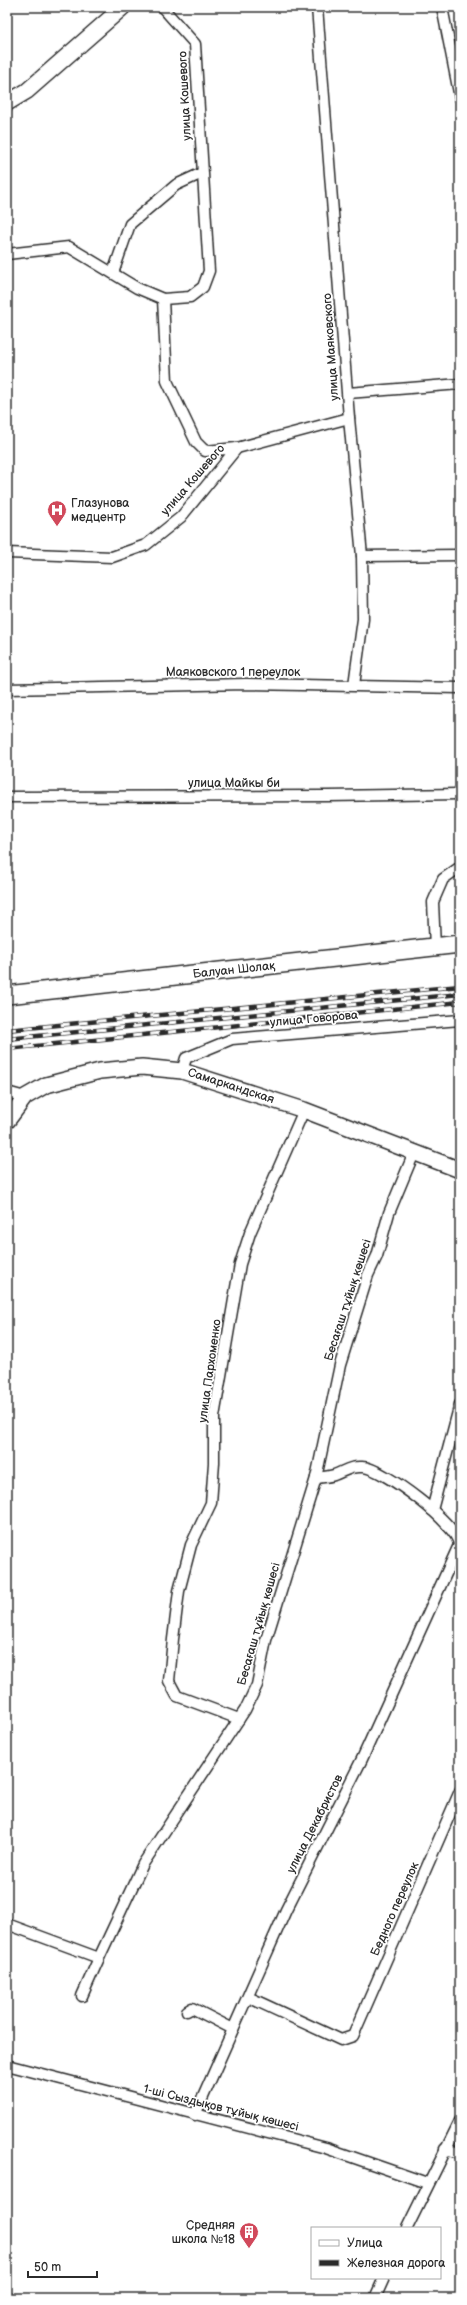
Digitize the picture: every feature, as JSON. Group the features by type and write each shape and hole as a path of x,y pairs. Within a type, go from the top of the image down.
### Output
{"main road":[{"name":"Балуан Шолақ","path":"7,995 460,944"}],"street":[{"path":"7,103 27,91 123,7"},
{"name":"улица Кошевого","path":"7,254 69,247 137,288 163,299 190,297 202,287 209,271 195,44 162,7"},
{"name":"улица Маяковского","path":"317,7 349,418 362,556 363,619 354,685"},
{"path":"442,7 460,98"},
{"path":"113,273 130,224 176,185 202,173"},
{"name":"улица Кошевого","path":"163,299 167,381 196,442 204,451 237,448 349,418"},
{"path":"348,394 460,384"},
{"name":"улица Кошевого","path":"7,553 112,557 146,545 181,516 237,448"},
{"path":"362,556 460,555"},
{"name":"Маяковского 1 переулок","path":"7,689 246,684 460,688"},
{"name":"улица Майкы би","path":"7,797 460,794"},
{"path":"435,948 433,902 443,879 460,867"},
{"name":"улица Говорова","path":"182,1070 186,1058 232,1039 460,1020"},
{"name":"Самаркандская","path":"7,1121 25,1096 46,1085 100,1071 142,1067 182,1070 304,1110 460,1170"},
{"path":"7,1092 25,1096"},
{"name":"улица Пархоменко","path":"239,1719 177,1696 170,1681 172,1638 180,1591 191,1545 211,1503 214,1464 214,1418 240,1264 256,1219 304,1110"},
{"name":"Бесағаш тұйық көшесі","path":"82,1996 143,1864 239,1719 257,1685 266,1640 316,1478 340,1365 368,1275 377,1256 390,1213 414,1153"},
{"path":"432,1510 460,1404"},
{"path":"316,1478 334,1475 350,1467 364,1467 382,1473 399,1484 432,1510 456,1535 460,1545"},
{"name":"улица Декабристов","path":"195,2115 286,1910 362,1759 460,1545"},
{"name":"Бедного переулок","path":"248,1997 341,2040 353,2036 460,1791"},
{"path":"7,1924 99,1958"},
{"path":"187,2011 192,2008 233,2029"},
{"name":"1-ші Сыздықов тұйық көшесі","path":"7,2065 326,2148 427,2184"},
{"path":"407,2227 427,2184 460,2121"},
{"path":"445,2150 460,2153"},
{"path":"375,2298 384,2279"}],"railway":[{"path":"7,1030 460,986"},
{"path":"7,1039 460,994"},
{"path":"7,1049 460,1002"}],"place":[{"name":"Глазунова медцентр","path":"57,527"},
{"name":"Средняя школа №18","path":"249,2249"}]}
